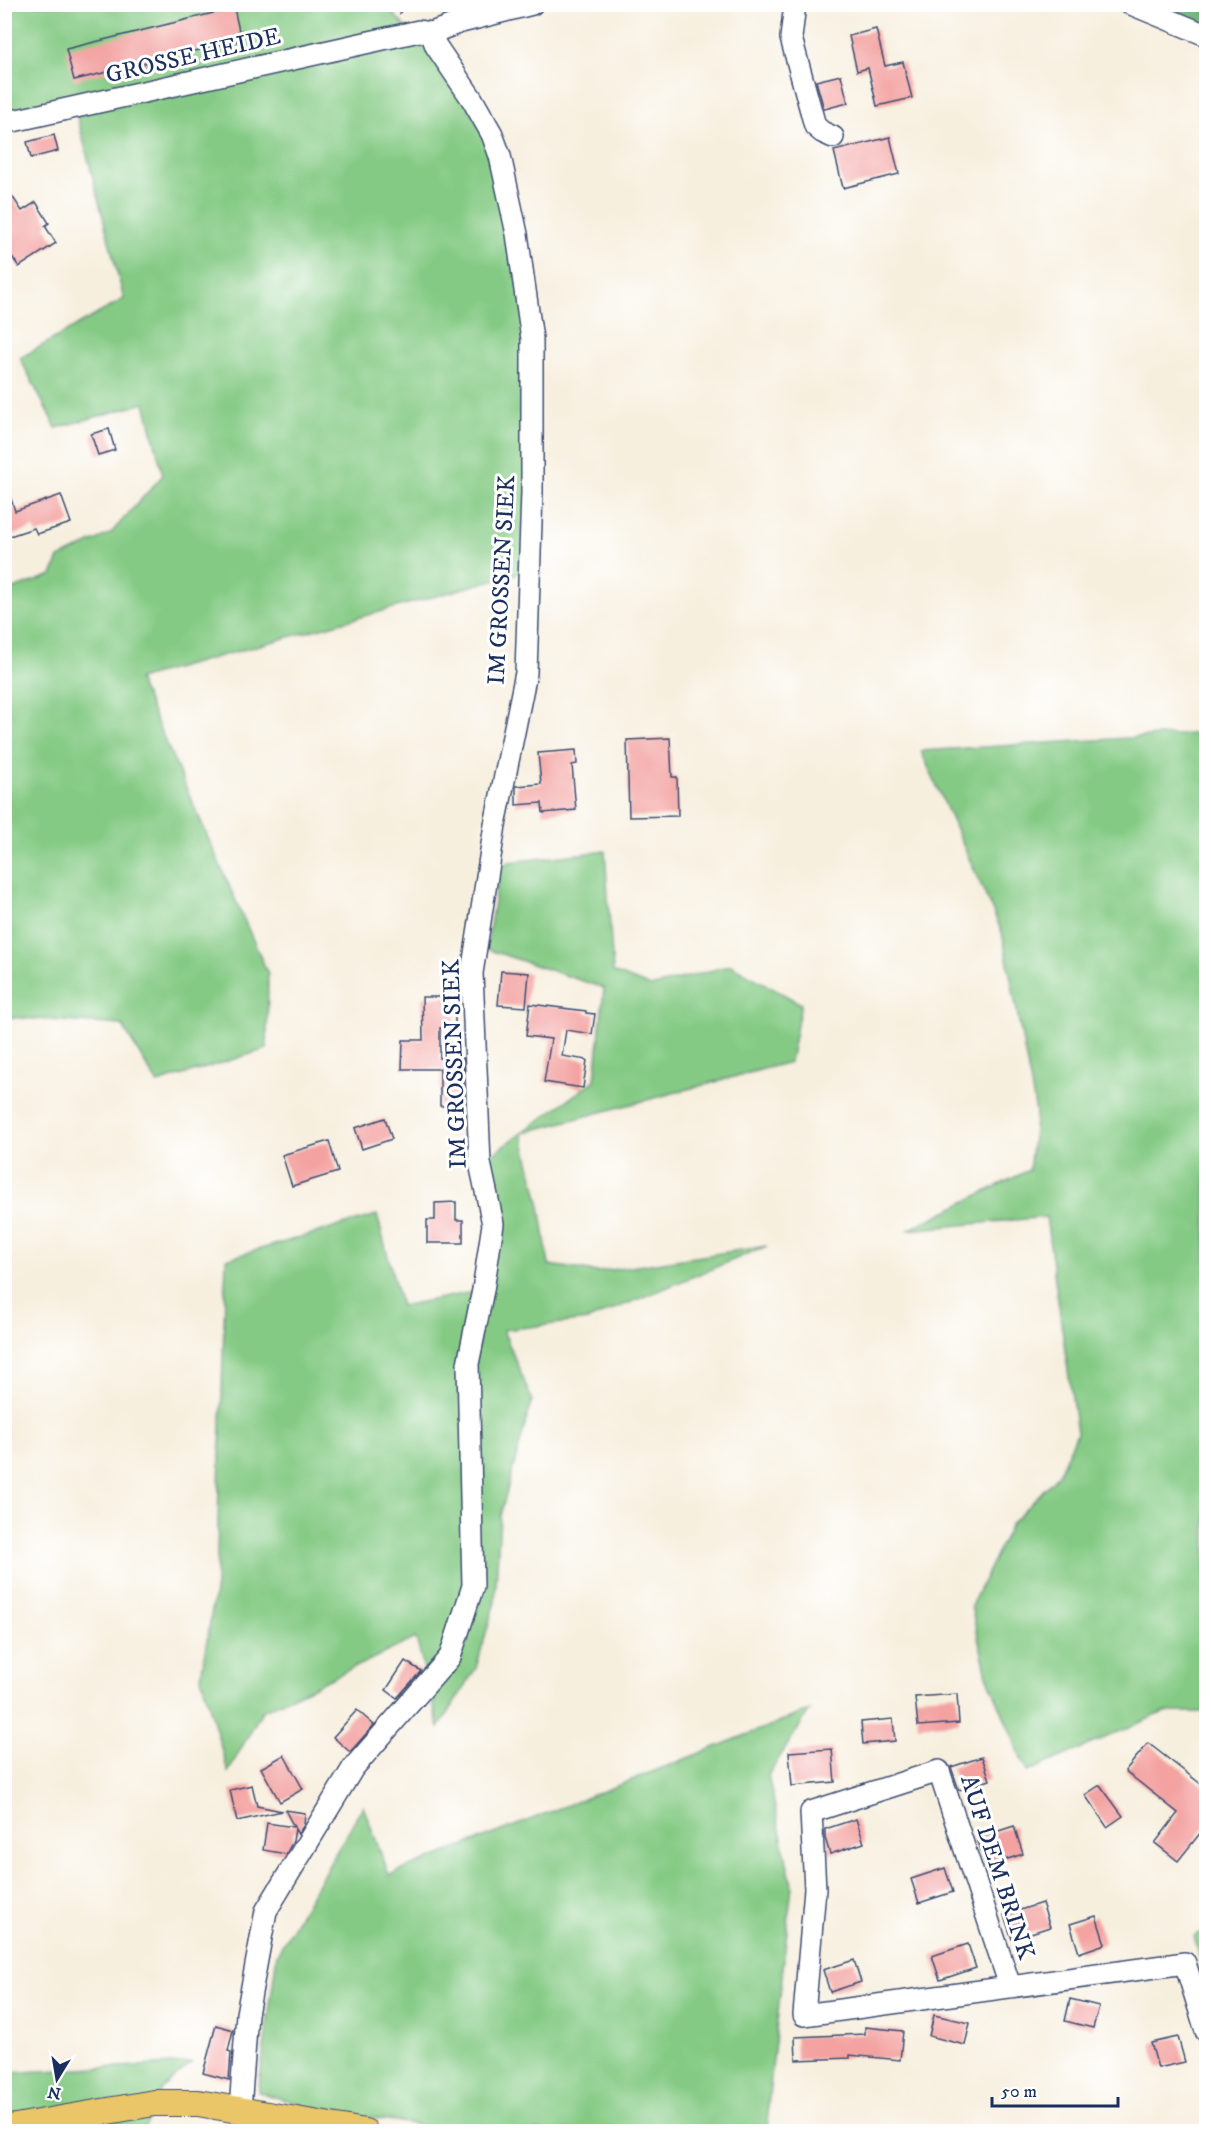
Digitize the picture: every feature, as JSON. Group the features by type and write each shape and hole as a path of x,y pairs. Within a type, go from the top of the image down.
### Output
{"main road":[{"path":"4,2129 154,2103 198,2103 365,2132"}],"street":[{"name":"GROSSE HEIDE","path":"4,123 419,31 431,33 461,22 532,4"},
{"path":"795,4 791,38 815,126 833,137"},
{"path":"1131,4 1206,35"},
{"name":"IM GROSSEN SIEK","path":"240,2110 247,2014 266,1911 353,1768 450,1657 473,1587 468,1364 494,1224 480,1163 472,974 495,825 526,673 532,492 532,339 517,234 500,156 492,134 472,99 436,46 431,33"},
{"name":"AUF DEM BRINK","path":"1011,1986 939,1771 811,1812 814,1889 804,2014 1185,1963 1206,2031"}],"green space":[{"path":"5,5 385,5 429,49 462,92 497,165 528,339 526,571 138,679 268,974 267,1049 157,1083 122,1025 5,1017 5,592 52,575 59,558 111,533 163,475 145,403 56,428 20,358 124,299 74,104 5,118"},
{"path":"1148,5 1206,5 1206,32"},
{"path":"1206,733 1206,1712 1164,1712 1027,1772 987,1675 971,1606 1011,1524 1058,1475 1077,1433 1046,1217 908,1230 1029,1170 1036,1112 1002,932 921,751"},
{"path":"605,851 613,972 651,987 731,965 801,1004 790,1062 522,1133 540,1206 549,1265 598,1272 767,1246 588,1320 503,1330 532,1400 500,1516 495,1602 476,1668 439,1728 416,1638 262,1711 228,1772 201,1677 216,1585 226,1259 377,1215 401,1306 483,1290 493,1224 480,1163 595,1080 604,988 486,949 500,866 509,862"},
{"path":"810,1710 768,1775 792,1885 768,2105 768,2131 454,2131 310,2107 258,2092 277,1954 363,1806 389,1875"},
{"path":"1206,1929 1206,1980 1194,1936"},
{"path":"191,2063 162,2089 143,2131 5,2132 5,2073"}],"building":[{"path":"234,8 241,40 74,80 66,49"},
{"path":"876,29 885,66 903,62 912,98 877,106 868,68 857,71 849,36"},
{"path":"841,75 848,103 824,109 816,81"},
{"path":"54,135 58,151 31,158 27,142"},
{"path":"890,137 899,174 843,188 834,151"},
{"path":"4,184 22,211 36,202 49,223 45,226 56,243 19,267 4,245"},
{"path":"109,429 115,450 98,455 91,434"},
{"path":"4,487 7,487 15,511 61,495 71,523 37,534 34,528 4,538"},
{"path":"670,738 672,777 677,777 678,816 629,817 627,740"},
{"path":"576,750 577,764 572,765 576,810 543,813 542,803 516,805 516,786 541,784 538,753"},
{"path":"501,971 529,973 526,1007 498,1005"},
{"path":"422,997 455,997 455,1028 440,1028 440,1058 463,1058 464,1106 440,1106 440,1069 402,1069 403,1040 423,1040"},
{"path":"530,1004 595,1014 592,1034 566,1030 562,1056 587,1060 583,1088 544,1082 551,1039 526,1036"},
{"path":"385,1118 392,1139 362,1149 355,1128"},
{"path":"329,1141 338,1172 292,1186 282,1155"},
{"path":"456,1202 456,1220 463,1220 463,1243 427,1243 427,1220 435,1220 435,1203"},
{"path":"405,1661 421,1671 397,1698 386,1690"},
{"path":"957,1694 959,1723 918,1726 915,1697"},
{"path":"357,1710 374,1725 350,1752 333,1737"},
{"path":"893,1719 895,1741 863,1744 861,1722"},
{"path":"1148,1743 1206,1788 1206,1826 1178,1861 1155,1843 1178,1813 1125,1771"},
{"path":"832,1749 835,1782 792,1786 789,1752"},
{"path":"284,1755 303,1789 280,1802 261,1768"},
{"path":"982,1757 990,1780 959,1790 951,1767"},
{"path":"252,1785 257,1806 282,1811 237,1821 230,1790"},
{"path":"1100,1785 1123,1816 1107,1827 1085,1795"},
{"path":"285,1810 305,1813 304,1825 298,1834 295,1829 293,1841 286,1854 263,1850 267,1823 294,1827"},
{"path":"856,1819 864,1843 830,1854 825,1829"},
{"path":"1014,1826 1023,1854 986,1866 977,1838"},
{"path":"945,1868 953,1892 919,1903 911,1879"},
{"path":"1042,1903 1050,1927 1012,1939 1004,1915"},
{"path":"1096,1916 1105,1944 1079,1953 1070,1924"},
{"path":"968,1944 976,1968 940,1980 932,1956"},
{"path":"854,1960 861,1982 830,1992 823,1970"},
{"path":"1070,1999 1099,2006 1093,2028 1065,2021"},
{"path":"934,2015 970,2023 965,2045 929,2036"},
{"path":"216,2025 233,2030 228,2051 231,2052 229,2080 203,2073"},
{"path":"865,2027 903,2031 900,2060 850,2055 850,2058 796,2060 795,2037 865,2034"},
{"path":"1178,2037 1185,2062 1158,2068 1151,2043"}]}
